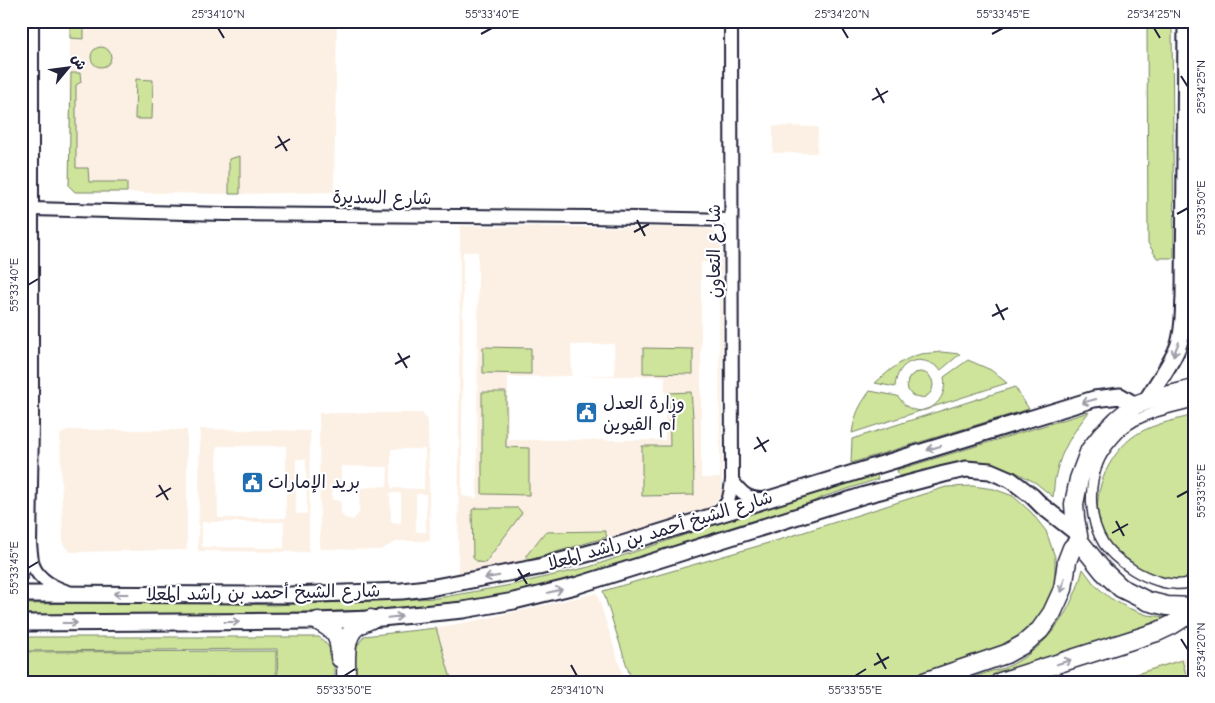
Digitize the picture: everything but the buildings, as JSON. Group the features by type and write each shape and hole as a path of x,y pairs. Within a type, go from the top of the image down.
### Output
{"main road":[{"path":"1194,389 1140,403 1117,420 1090,450 1078,479 1074,504 1079,537 1103,571 1121,588 1147,601 1167,606 1194,606"},
{"path":"924,682 1006,654 1024,644 1040,630 1052,613 1063,588 1067,560 1079,537"},
{"path":"1000,682 1151,634 1172,625 1194,611"},
{"path":"346,682 347,644 353,630 371,619"},
{"path":"318,621 335,632 340,642 340,682"}],"street":[{"path":"21,575 26,564 30,544 32,442 32,21"},
{"name":"شارع التعاون","path":"709,517 723,509 727,503 732,480 731,21"},
{"path":"1140,403 1175,352 1181,331 1184,296 1186,21"},
{"name":"شارع السديرة","path":"32,209 224,214 731,220"},
{"name":"شارع الشيخ أحمد بن راشد المعلا","path":"21,594 289,595 402,591 435,587 539,568 1094,399 1120,396 1140,403"},
{"path":"1194,402 1140,418 1124,428 1110,443 1098,462 1092,480 1091,504 1095,524 1104,544 1120,560 1136,572 1155,580 1174,585 1194,582"},
{"path":"773,525 826,502 882,484 887,478 884,470 879,465"},
{"name":"شارع الشيخ أحمد بن راشد المعلا","path":"21,623 318,621 371,619 463,610 514,601 575,586 865,496 966,469 990,471 1011,480 1079,537"},
{"path":"732,480 739,491 748,496 757,499 770,498"},
{"path":"30,544 34,565 39,575 50,584 76,594"}],"shaded area":[{"path":"70,21 337,21 334,192 240,194 75,192 69,186"},
{"path":"773,126 818,127 817,153 773,153"},
{"path":"460,226 700,228 712,230 719,238 722,252 722,494 709,509 620,539 537,562 458,576","holes":["463,252 478,252 477,498 462,496","701,262 719,262 720,478 701,478","614,344 615,375 572,376 571,345","665,376 665,440 508,440 508,377"]},
{"path":"319,413 422,413 428,420 430,541 398,541 380,550 320,549","holes":["391,449 425,449 424,489 391,488","341,466 388,467 387,486 360,488 359,513 353,520 345,518 341,513 341,501 332,500 332,485 341,485","390,493 401,493 401,523 391,522","416,494 426,494 426,532 416,532"]},
{"path":"200,429 310,431 309,552 198,551","holes":["217,446 286,446 286,518 218,518","296,459 306,459 307,514 296,514","202,522 284,522 284,548 202,547"]},
{"path":"67,430 187,430 187,550 70,552 63,544 60,435"},
{"path":"597,593 625,682 452,682 436,628"},
{"path":"1194,654 1194,682 1105,682 1183,658"}],"green space":[{"path":"70,21 78,21 79,25 84,26 84,39 70,38"},
{"path":"1147,21 1172,21 1174,258 1157,258 1148,243"},
{"path":"97,47 105,47 111,53 111,61 105,67 97,67 91,61 91,53"},
{"path":"71,73 80,73 81,82 76,85 76,168 88,168 89,182 127,182 127,192 75,192 69,186"},
{"path":"136,79 153,80 152,119 135,119"},
{"path":"240,156 240,194 229,194 229,159"},
{"path":"483,347 531,348 531,374 483,373"},
{"path":"643,348 693,349 693,374 643,373"},
{"path":"941,352 960,354 941,370 926,361 918,360 905,365 900,370 895,387 875,383 896,366 914,356"},
{"path":"968,360 991,370 1007,383 930,408 939,401 943,394 945,386 944,377"},
{"path":"920,372 929,376 933,385 929,394 920,398 911,394 907,385 911,376"},
{"path":"1015,387 1029,409 851,463 852,439"},
{"path":"870,391 897,396 905,405 919,411 852,433 858,411"},
{"path":"482,392 506,392 506,447 529,448 529,495 482,494"},
{"path":"691,392 694,495 642,496 642,446 670,446 669,393"},
{"path":"1089,412 1073,434 1061,457 1055,477 1053,497 1036,483 1016,472 995,466 901,482 897,470"},
{"path":"1194,415 1194,587 1176,588 1163,586 1152,580 1110,550 1099,523 1098,497 1101,484 1112,459 1130,439 1152,427"},
{"path":"877,473 878,479 823,497 775,519 589,577 513,596 441,608 271,613 21,616 21,604 175,602 273,605 438,598 511,585 589,567 780,503"},
{"path":"973,486 994,489 1013,496 1031,512 1046,531 1055,557 1055,586 1048,605 1032,626 1004,646 903,682 632,682 603,591 782,539 946,487"},
{"path":"476,508 518,508 522,513 485,563 478,562 473,558 472,510"},
{"path":"605,531 607,537 529,560 526,556 545,532"},
{"path":"1083,569 1095,585 1110,598 1128,608 1147,615 1167,617 1038,666 987,682 959,682 1009,666 1037,648 1058,625 1066,612 1079,584"},
{"path":"436,628 452,682 354,682 355,649 364,636"},
{"path":"21,637 319,637 329,647 333,657 334,682 21,682 278,680 277,649 21,651"},
{"path":"276,651 276,678 21,679 21,652"},
{"path":"1182,660 1187,678 1194,676 1194,682 1111,682"}],"place":[{"name":"وزارة العدل أم القيوين","path":"587,413"},
{"name":"بريد الإمارات","path":"252,482"}]}
